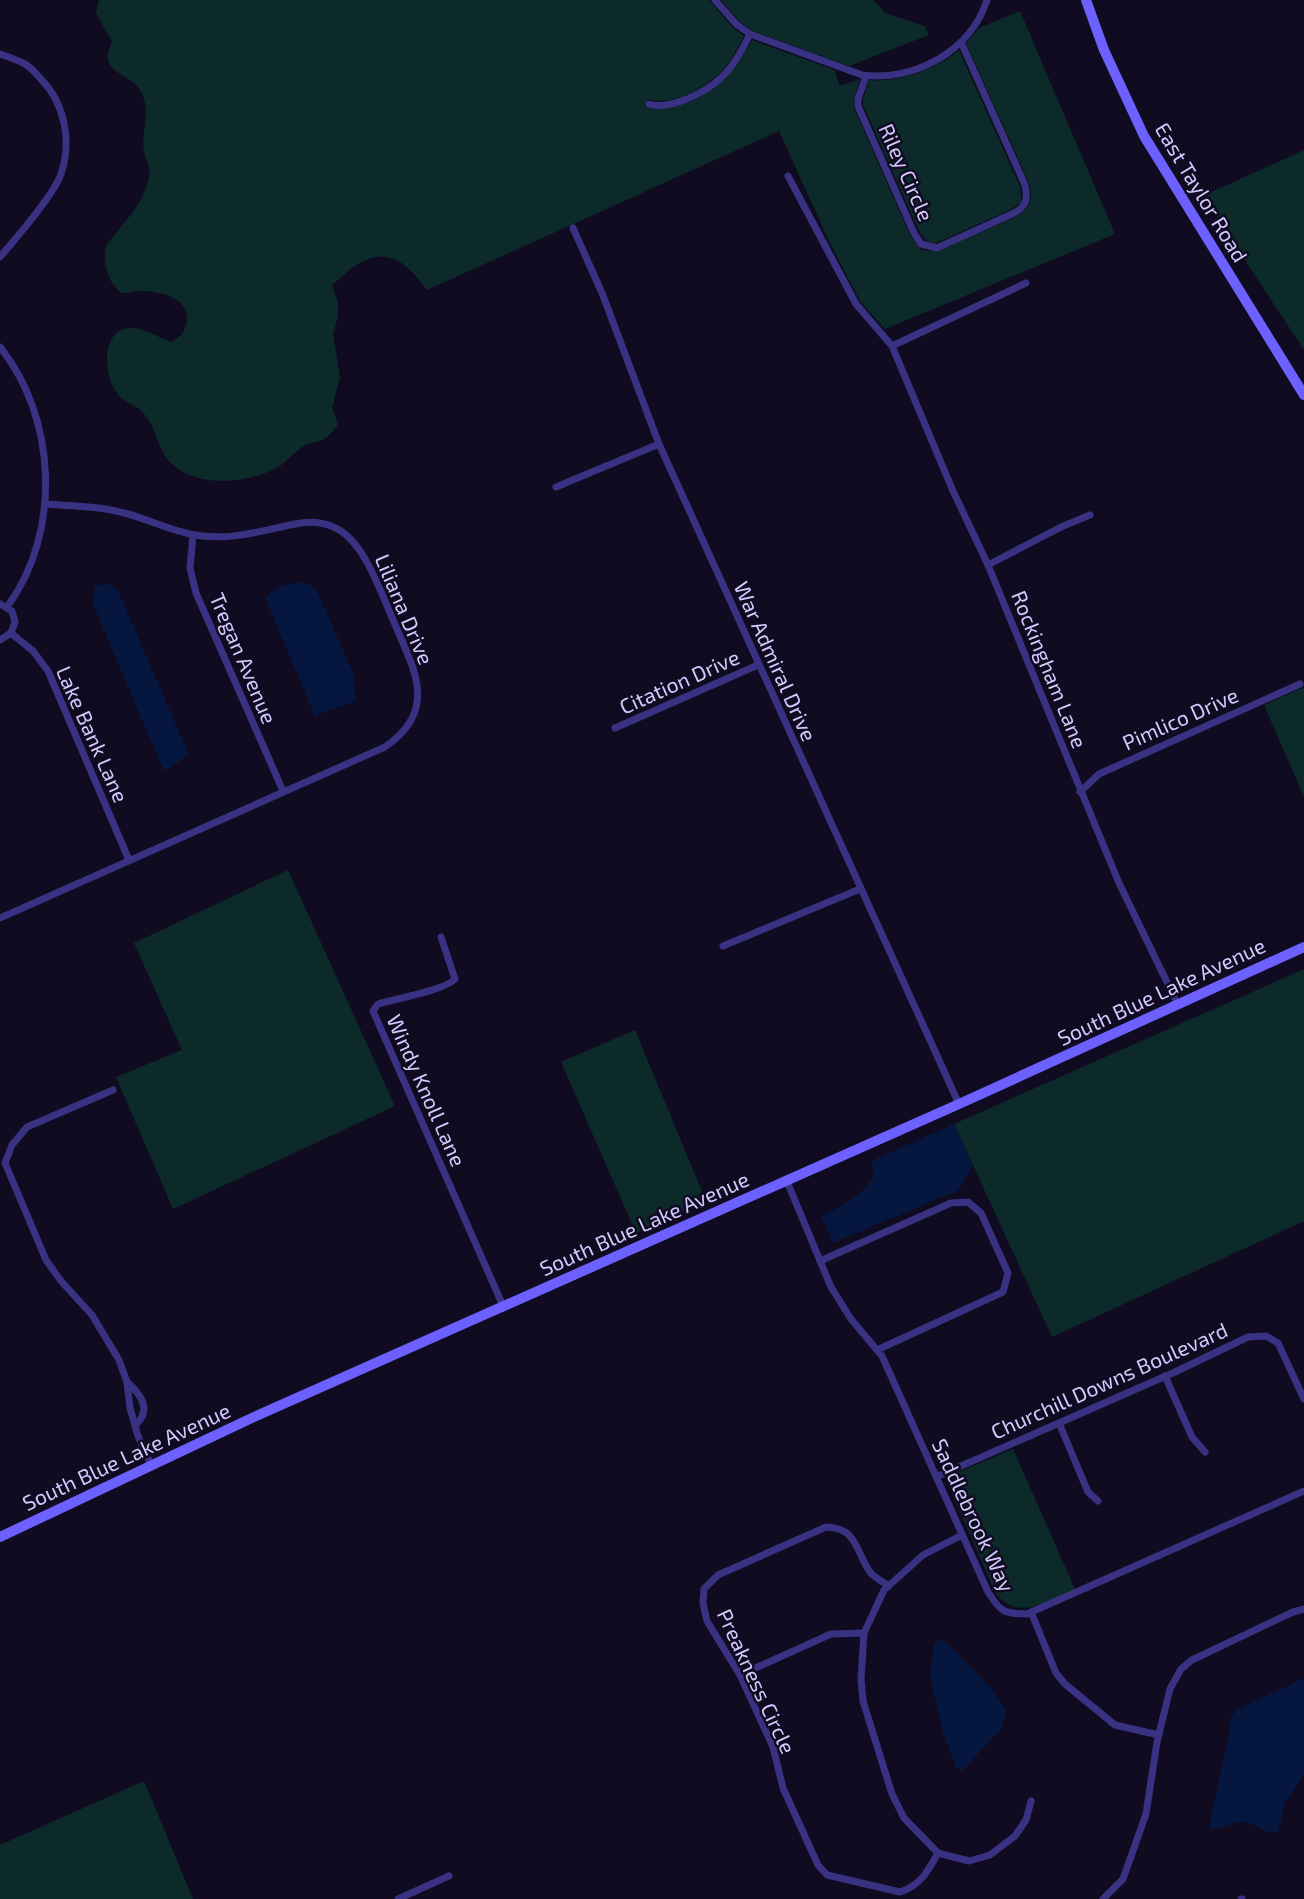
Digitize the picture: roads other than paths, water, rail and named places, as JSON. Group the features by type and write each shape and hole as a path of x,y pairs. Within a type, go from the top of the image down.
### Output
{"main road":[{"name":"East Taylor Road","path":"1086,0 1104,50 1144,136 1304,395"},
{"name":"South Blue Lake Avenue","path":"0,1537 254,1417 959,1104 1304,947"}],"street":[{"path":"715,0 736,24 750,34 866,76 878,77 901,74 952,51 976,25 987,0"},
{"path":"649,104 671,105 723,76 750,34"},
{"name":"Riley Circle","path":"866,76 858,106 914,233 921,244 937,247 1024,208 1026,202 1025,185 961,42"},
{"path":"0,54 27,65 48,86 63,116 66,137 60,175 47,197 0,257"},
{"name":"Rockingham Lane","path":"788,176 856,304 892,346 953,491 988,565 1080,792 1128,902 1178,1004"},
{"name":"War Admiral Drive","path":"573,228 659,444 959,1104"},
{"path":"892,346 1026,283"},
{"path":"0,347 10,360 34,410 42,443 45,504 41,531 29,567 16,596 4,606 14,616 14,628 0,640"},
{"path":"556,487 659,444"},
{"name":"Liliana Drive","path":"0,918 385,747 399,737 416,711 418,690 414,669 367,560 348,534 331,525 307,522 245,535 193,535 123,512 45,504"},
{"path":"988,565 1060,527 1090,515"},
{"name":"Tregan Avenue","path":"193,535 190,568 196,593 283,791"},
{"name":"Lake Bank Lane","path":"11,633 33,651 48,671 129,860"},
{"name":"Citation Drive","path":"615,728 758,665"},
{"name":"Pimlico Drive","path":"1080,792 1098,774 1300,684"},
{"path":"723,946 860,889"},
{"name":"Windy Knoll Lane","path":"441,937 455,979 451,984 378,1004 373,1011 504,1307"},
{"path":"113,1090 27,1127 12,1145 5,1163 46,1260 92,1315 119,1360 127,1382 135,1425 152,1466"},
{"name":"Saddlebrook Way","path":"786,1180 831,1287 851,1319 882,1356 988,1592 999,1610 1010,1614 1031,1612 1304,1491"},
{"path":"820,1261 951,1203 968,1202 981,1213 1008,1273 1003,1292 877,1350"},
{"name":"Churchill Downs Boulevard","path":"936,1476 1248,1337 1266,1336 1278,1343 1304,1399"},
{"path":"1165,1376 1192,1437 1205,1452"},
{"path":"127,1382 145,1406 143,1416 135,1425"},
{"path":"1059,1423 1088,1492 1098,1501"},
{"name":"Preakness Circle","path":"889,1586 872,1575 850,1535 839,1528 826,1527 718,1575 704,1589 703,1603 707,1620 740,1675 773,1747 783,1788 818,1865 827,1875 900,1892 921,1881 938,1853"},
{"path":"962,1535 923,1555 884,1590 864,1633 861,1679 863,1701 892,1794 904,1818 938,1853 969,1861 990,1855 1015,1836 1026,1819 1031,1801"},
{"path":"1102,1899 1123,1879 1146,1814 1159,1735 1170,1689 1181,1669 1192,1660 1304,1609"},
{"path":"1031,1612 1056,1674 1065,1684 1115,1725 1159,1735"},
{"path":"740,1675 831,1634 864,1633"},
{"path":"398,1899 449,1875"}],"water":[{"path":"301,582 315,587 353,673 356,701 315,716 265,597 278,587"},
{"path":"110,583 118,591 189,755 164,771 93,604 95,586"},
{"path":"954,1124 973,1166 959,1190 833,1243 821,1216 845,1204 864,1189 874,1175 871,1161"},
{"path":"943,1639 992,1689 1007,1712 1001,1729 962,1771 956,1768 943,1732 930,1677 934,1643"},
{"path":"1304,1678 1304,1775 1285,1803 1278,1832 1269,1832 1243,1821 1211,1830 1210,1821 1230,1718 1238,1709"}]}
